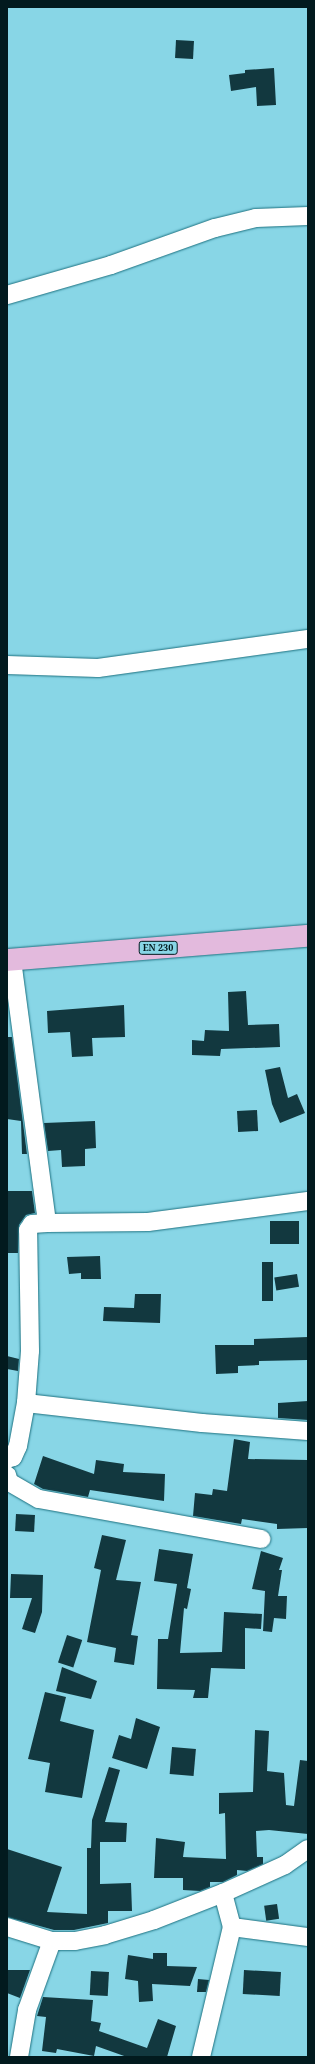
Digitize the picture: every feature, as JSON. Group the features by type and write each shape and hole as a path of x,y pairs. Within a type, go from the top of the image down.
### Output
{"main road":[{"name":"EN 230","path":"9,960 308,936"}],"street":[{"path":"7,295 111,265 215,228 256,218 308,216"},
{"path":"7,665 98,668 308,639"},
{"path":"9,960 47,1223"},
{"path":"7,1459 13,1457 18,1446 26,1402 30,1351 28,1230 32,1224 148,1222 308,1201"},
{"path":"26,1402 202,1423 308,1431"},
{"path":"7,1475 9,1482 39,1499 261,1539"},
{"path":"7,1927 52,1941 75,1941 105,1935 154,1920 223,1893 285,1865 308,1849"},
{"path":"201,2057 232,1926 223,1893"},
{"path":"232,1926 308,1937"},
{"path":"19,2057 27,2010 52,1941"}],"building":[{"path":"176,40 194,41 193,59 175,58"},
{"path":"274,68 276,105 257,106 256,87 231,91 229,75 245,73 245,70"},
{"path":"246,991 248,1025 279,1024 280,1047 221,1049 220,1056 192,1055 192,1040 204,1041 205,1030 229,1031 228,992"},
{"path":"124,1005 125,1037 92,1038 93,1056 72,1057 70,1032 48,1033 47,1011"},
{"path":"7,1037 12,1037 27,1154 22,1154 21,1121 7,1119"},
{"path":"280,1067 288,1098 297,1094 305,1113 280,1123 272,1104 265,1070"},
{"path":"257,1110 258,1131 238,1132 237,1111"},
{"path":"95,1121 96,1148 85,1149 85,1166 62,1167 61,1150 48,1151 44,1123"},
{"path":"7,1191 32,1191 35,1213 26,1215 19,1225 18,1253 7,1253"},
{"path":"270,1221 299,1221 299,1244 270,1244"},
{"path":"100,1256 101,1279 81,1279 81,1273 69,1274 67,1257"},
{"path":"262,1262 273,1262 273,1301 262,1301"},
{"path":"297,1274 299,1287 276,1290 274,1278"},
{"path":"135,1294 161,1294 160,1323 103,1321 104,1307 134,1308"},
{"path":"308,1337 308,1360 259,1361 259,1365 238,1366 238,1373 216,1374 215,1345 254,1345 254,1339"},
{"path":"7,1356 19,1359 18,1371 7,1369"},
{"path":"308,1401 308,1420 278,1418 278,1403"},
{"path":"234,1439 250,1442 248,1459 308,1460 308,1528 277,1529 277,1524 242,1519 241,1524 193,1516 195,1493 212,1495 213,1489 227,1491"},
{"path":"43,1456 94,1474 96,1460 124,1464 123,1472 165,1474 164,1501 90,1490 88,1497 43,1489 34,1484"},
{"path":"16,1514 35,1515 34,1532 15,1531"},
{"path":"102,1535 126,1540 116,1580 141,1582 131,1635 138,1636 134,1665 114,1662 116,1648 87,1642 101,1570 94,1568"},
{"path":"159,1549 193,1554 187,1588 191,1589 187,1609 184,1608 180,1653 222,1652 224,1612 262,1614 261,1629 245,1628 245,1669 211,1668 208,1698 193,1698 195,1690 157,1689 158,1639 168,1639 177,1584 154,1581"},
{"path":"261,1551 283,1558 279,1570 282,1570 278,1596 287,1596 286,1619 274,1618 272,1632 263,1631 265,1591 252,1589"},
{"path":"11,1574 43,1575 42,1612 35,1633 22,1629 32,1598 10,1598"},
{"path":"67,1635 82,1640 73,1668 58,1663"},
{"path":"62,1667 97,1681 91,1699 56,1691"},
{"path":"45,1692 66,1697 60,1721 94,1730 82,1798 45,1792 50,1763 28,1759"},
{"path":"136,1718 160,1727 147,1769 112,1758 119,1735 131,1739"},
{"path":"255,1730 269,1731 267,1771 284,1773 286,1805 294,1806 300,1760 308,1761 308,1834 269,1830 256,1831 257,1857 263,1857 263,1864 247,1871 237,1870 237,1875 223,1882 210,1882 210,1887 200,1891 183,1890 183,1878 154,1878 156,1838 185,1842 183,1857 226,1859 225,1813 219,1814 219,1793 253,1792"},
{"path":"172,1747 196,1749 194,1776 170,1774"},
{"path":"109,1767 120,1770 105,1822 127,1823 126,1842 100,1842 100,1884 131,1883 132,1911 108,1911 108,1923 74,1930 54,1930 7,1917 7,1849 62,1867 47,1912 87,1914 87,1848 91,1848 92,1820"},
{"path":"277,1904 279,1919 266,1921 264,1906"},
{"path":"153,1953 167,1953 167,1966 197,1967 190,1986 152,1984 153,2001 139,2002 138,1981 125,1979 128,1955 153,1959"},
{"path":"7,1970 30,1970 20,1998 7,1993"},
{"path":"244,1970 281,1972 280,1996 243,1994"},
{"path":"91,1971 109,1972 108,1996 90,1995"},
{"path":"198,1979 209,1980 206,1992 197,1992"},
{"path":"43,1997 93,2000 91,2021 101,2023 99,2031 147,2048 158,2019 176,2026 167,2057 127,2057 96,2046 94,2056 57,2049 56,2053 42,2051 46,2017 37,2016"}]}
